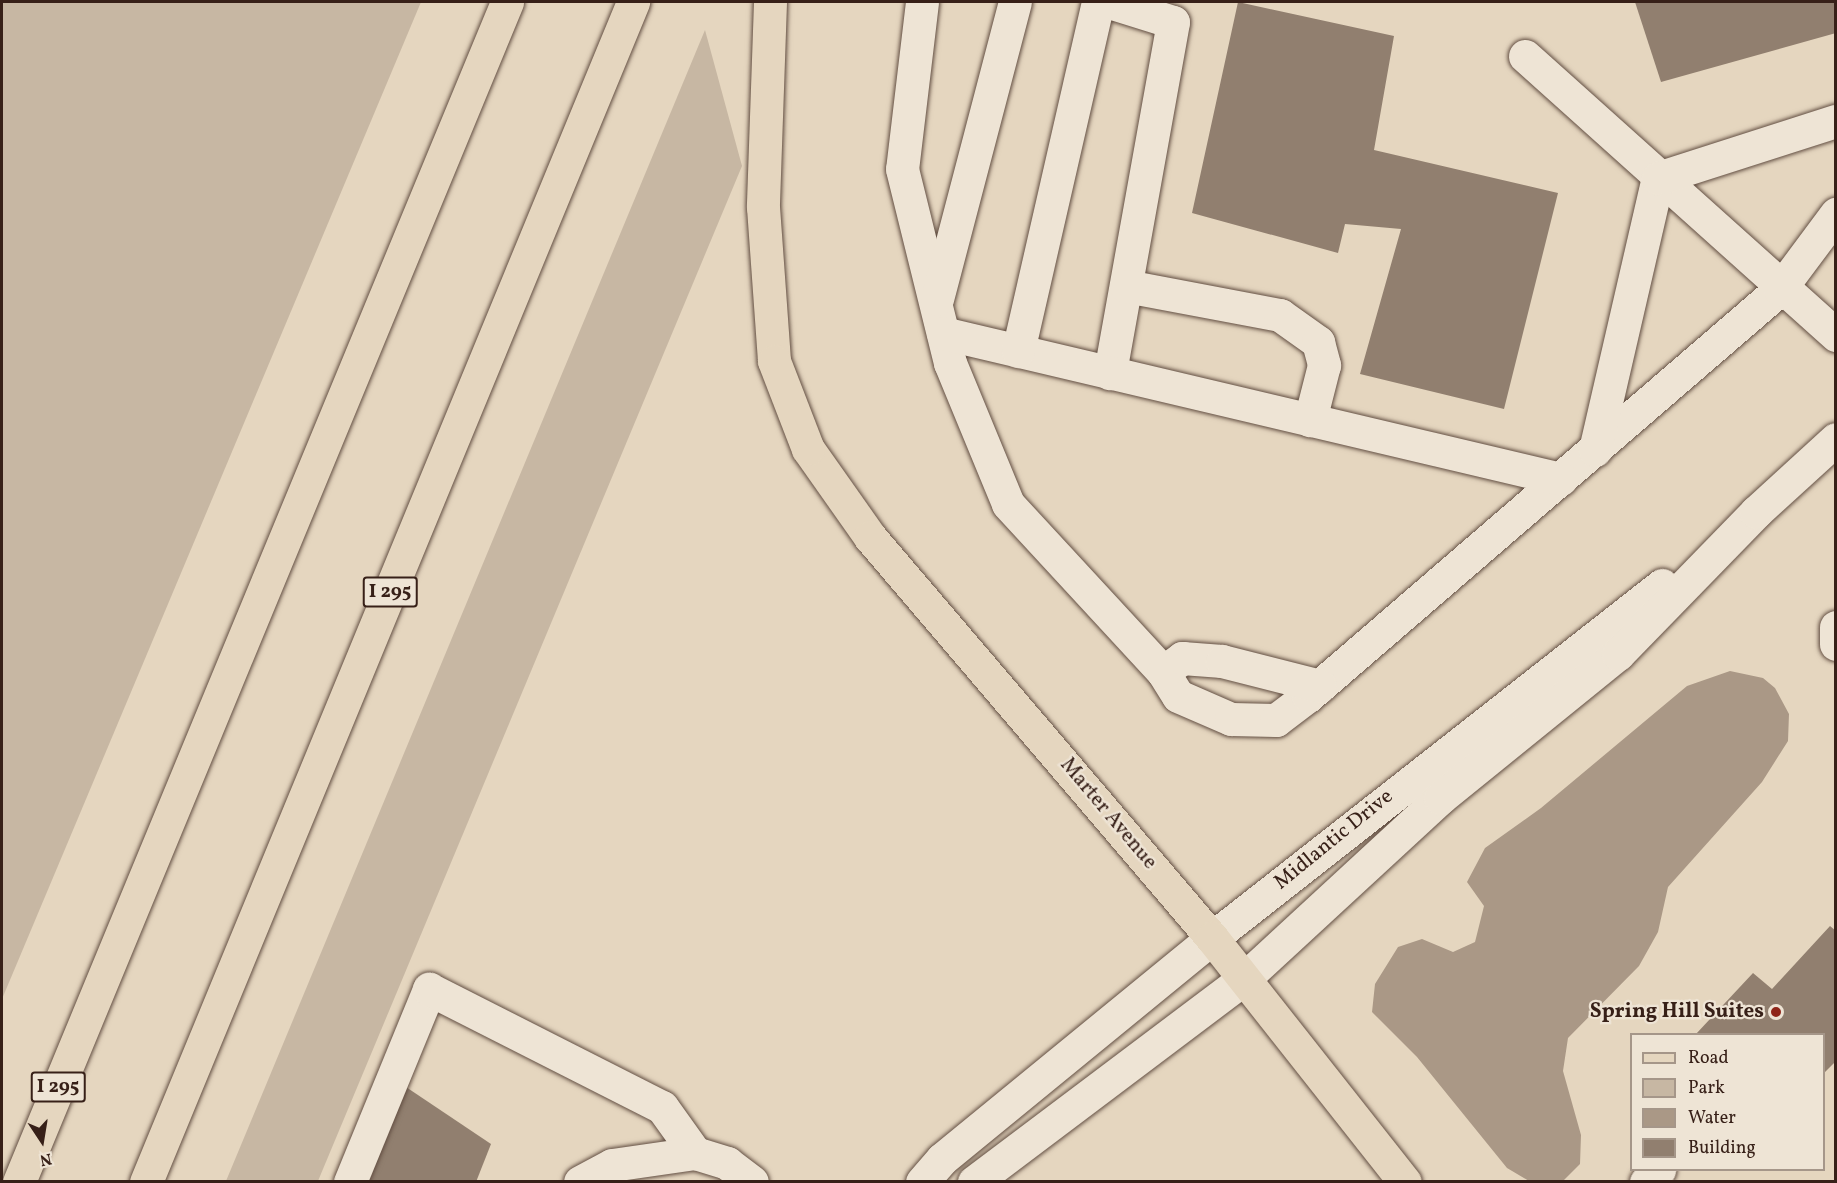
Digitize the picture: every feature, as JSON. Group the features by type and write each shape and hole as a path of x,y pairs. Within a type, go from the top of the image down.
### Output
{"main road":[{"name":"I 295","path":"19,1182 507,2"},
{"name":"I 295","path":"146,1182 633,2"},
{"name":"Marter Avenue","path":"770,2 763,207 774,361 808,449 870,537 1212,938 1405,1182"}],"street":[{"path":"922,2 902,168 939,319 1008,504 1163,672 1178,696 1231,719 1276,720 1320,686 1780,289 1836,214"},
{"path":"939,319 1015,2"},
{"path":"1018,351 1098,2"},
{"path":"1109,2 1173,22 1110,373"},
{"path":"1525,56 1780,289 1836,335"},
{"path":"1658,178 1836,122"},
{"path":"1595,450 1658,178"},
{"path":"1126,286 1280,315 1318,342 1324,365 1310,420"},
{"path":"939,319 1018,351 1561,479"},
{"name":"Midlantic Drive","path":"974,1182 1245,978 1440,798 1618,654 1756,512 1836,439"},
{"name":"Midlantic Drive","path":"922,1182 942,1159 1212,938 1756,512"},
{"path":"1836,627 1836,644"},
{"path":"1163,672 1182,657 1222,661 1320,686"},
{"path":"350,1182 429,989 662,1107 695,1153"},
{"path":"580,1182 612,1166 695,1153 728,1163 752,1182"},
{"path":"1646,1182 1658,1171"}],"green space":[{"path":"2,2 421,2 2,999"},
{"path":"705,30 742,166 318,1181 226,1181"}],"water":[{"path":"1730,671 1763,678 1775,688 1789,714 1788,741 1762,782 1668,887 1658,932 1639,966 1568,1038 1563,1071 1581,1135 1580,1164 1563,1181 1529,1181 1507,1168 1417,1057 1372,1012 1375,984 1398,947 1422,939 1453,952 1475,942 1484,906 1467,882 1485,848 1541,808 1687,686"}],"building":[{"path":"1238,2 1394,36 1374,150 1558,193 1504,409 1360,374 1401,229 1345,224 1338,253 1192,213"},
{"path":"1635,2 1836,2 1836,33 1661,82"},
{"name":"Spring Hill Suites","path":"1830,926 1836,931 1836,1061 1825,1072 1825,1033 1697,1033 1753,973 1772,989"},
{"path":"403,1085 491,1144 476,1182 368,1182"}],"place":[{"name":"Spring Hill Suites","path":"1776,1012"}]}
